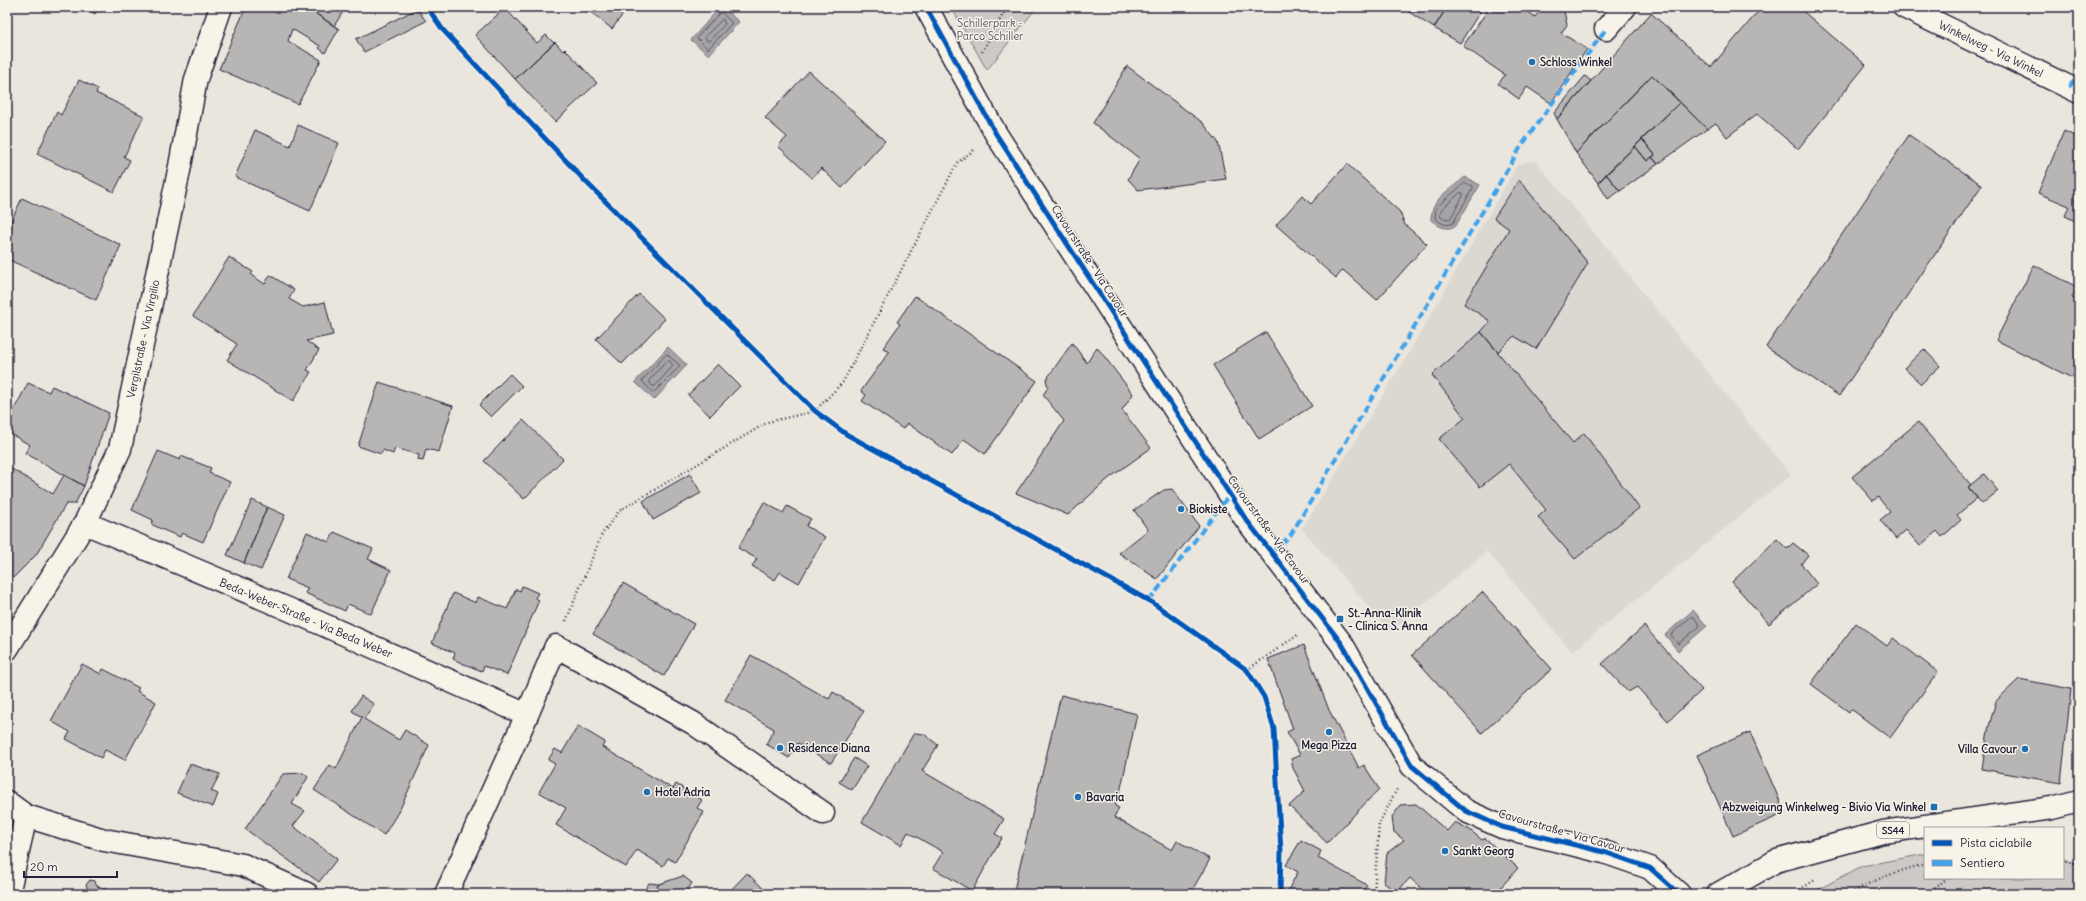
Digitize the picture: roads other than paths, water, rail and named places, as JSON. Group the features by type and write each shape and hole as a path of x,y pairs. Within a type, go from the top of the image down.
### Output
{"street":[{"name":"Vergilstraße - Via Virgilio","path":"7,649 85,523 120,449 180,166 196,79 221,7"},
{"name":"Cavourstraße - Via Cavour","path":"926,7 996,134 1245,518 1342,644 1412,766 1466,812 1502,826 1604,852 1650,868 1679,894"},
{"path":"1606,30 1626,7"},
{"name":"Winkelweg - Via Winkel","path":"1905,7 2079,92"},
{"name":"Beda-Weber-Straße - Via Beda Weber","path":"85,523 288,609 527,715"},
{"path":"446,894 527,715 556,646 693,723 823,813"},
{"path":"7,802 26,816 104,840 243,865 307,894"},
{"name":"SS44","path":"1718,894 1776,861 1883,832 2052,808 2079,802"},
{"path":"8,894 26,816"}],"water":[{"path":"720,7 723,7 739,22 709,55 691,40"},
{"path":"1465,177 1480,185 1455,227 1445,228 1439,226 1431,220 1434,206 1442,195"},
{"path":"668,347 687,365 654,400 635,382"},
{"path":"1693,610 1707,626 1678,651 1665,635"}],"place":[{"name":"Schloss Winkel","path":"1532,62"},
{"name":"Biokiste","path":"1181,509"},
{"name":"St.-Anna-Klinik - Clinica S. Anna","path":"1340,619"},
{"name":"Mega Pizza","path":"1329,732"},
{"name":"Residence Diana","path":"780,748"},
{"name":"Villa Cavour","path":"2025,749"},
{"name":"Hotel Adria","path":"647,792"},
{"name":"Bavaria","path":"1078,797"},
{"name":"Abzweigung Winkelweg - Bivio Via Winkel","path":"1934,807"},
{"name":"Sankt Georg","path":"1445,851"}],"park label":[{"name":"Schillerpark - Parco Schiller","path":"990,29"}]}
